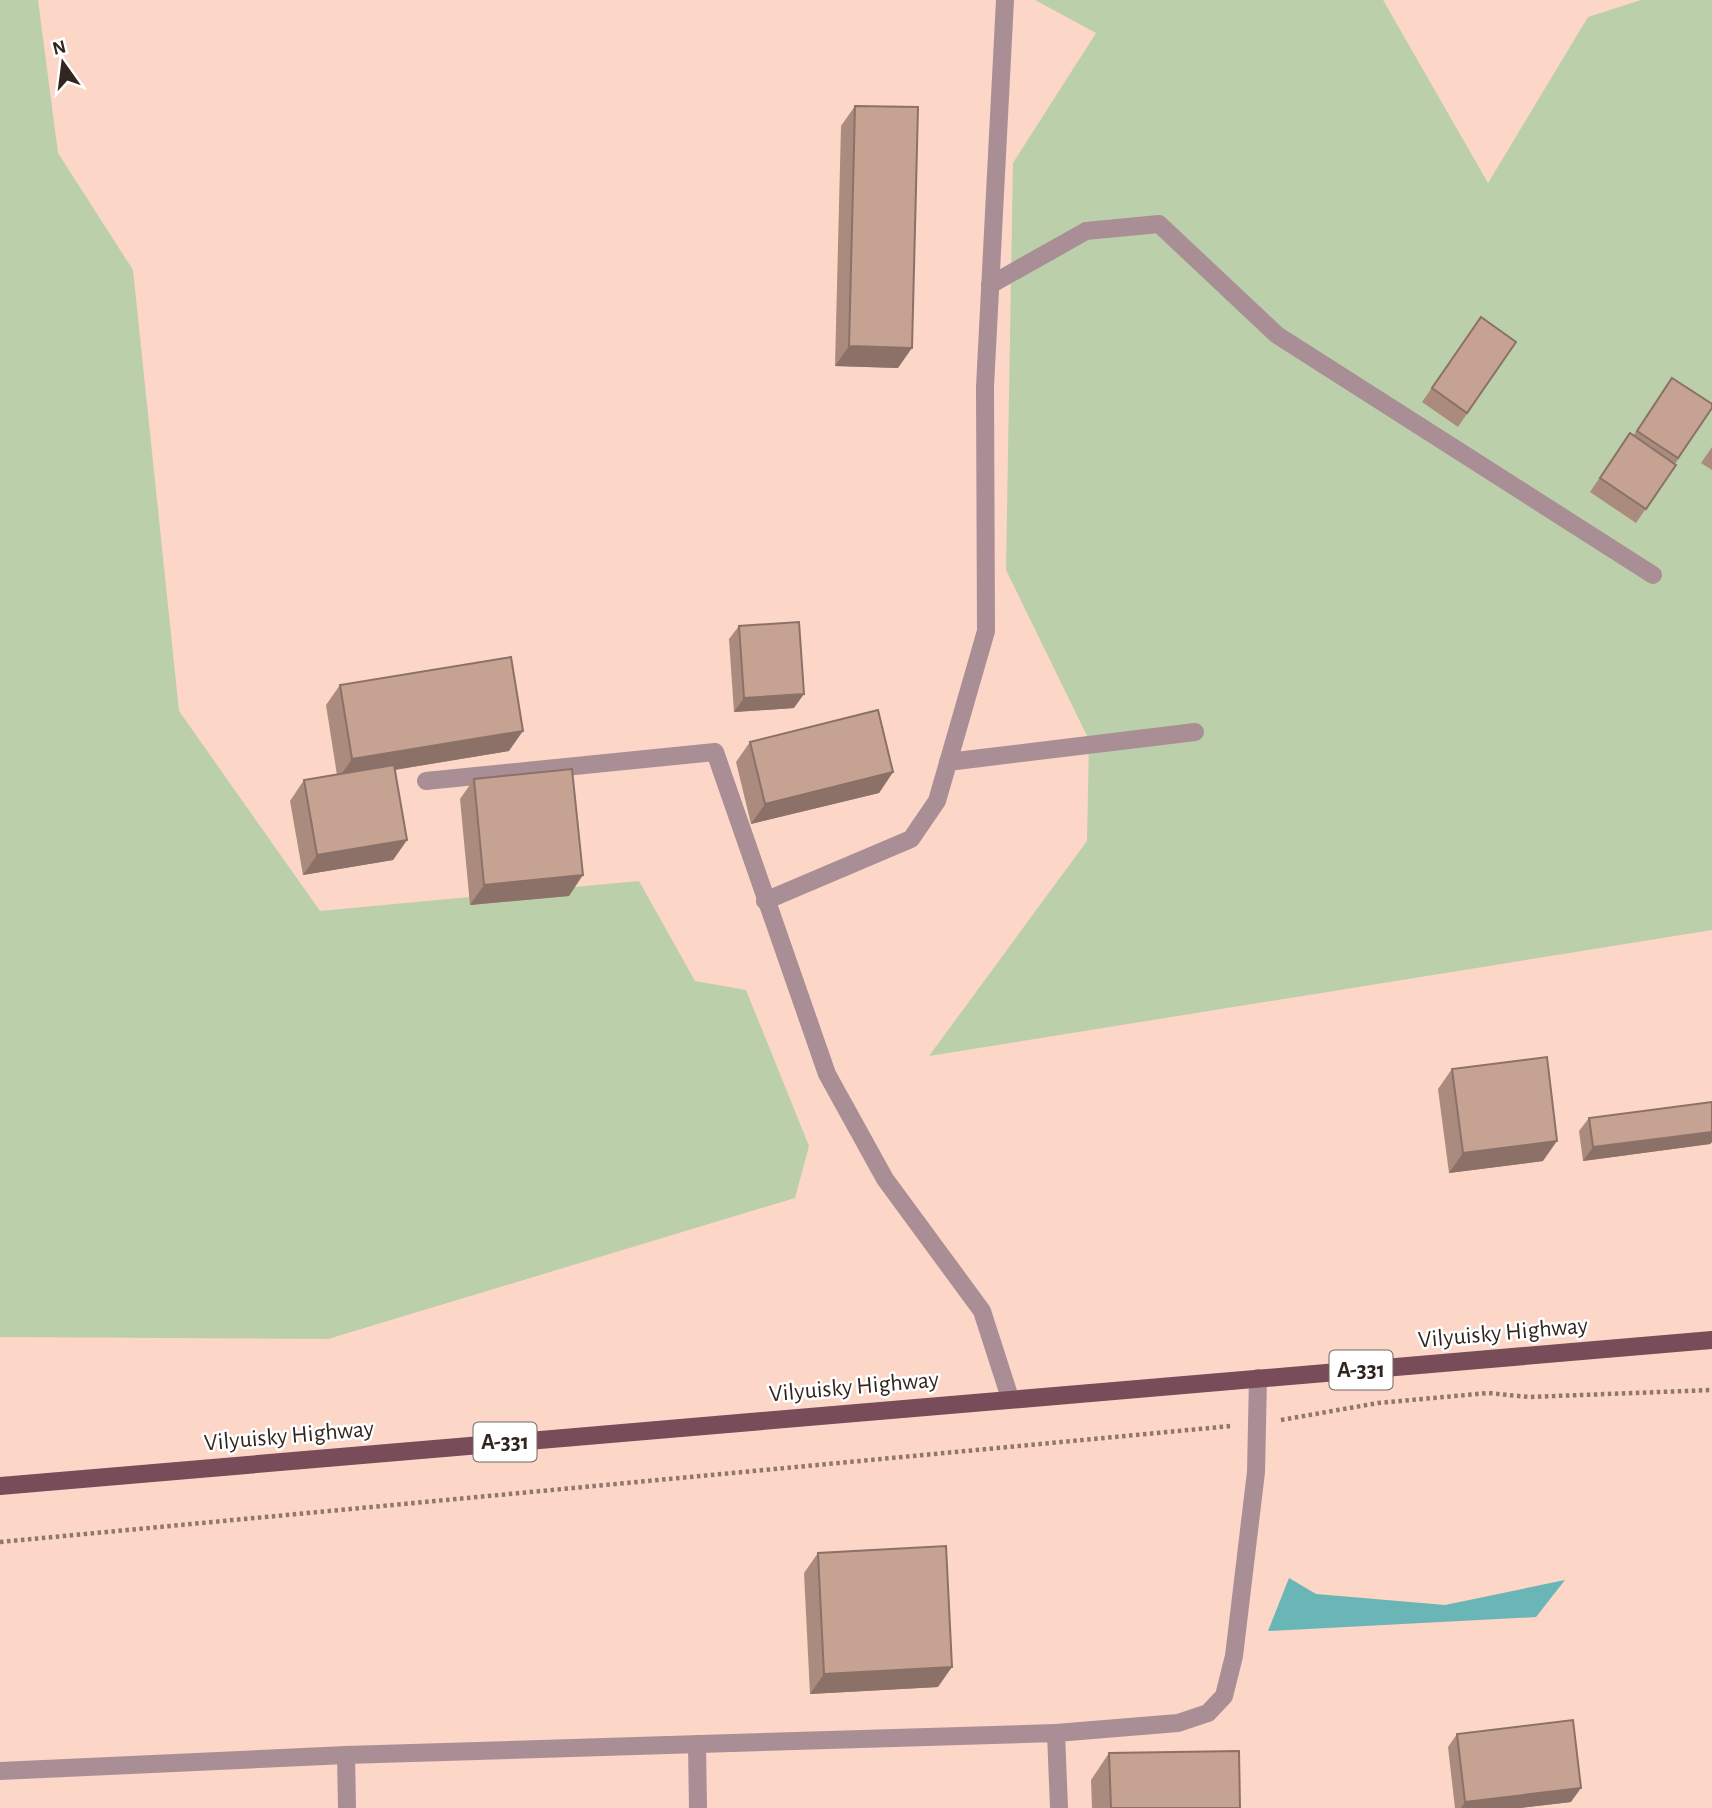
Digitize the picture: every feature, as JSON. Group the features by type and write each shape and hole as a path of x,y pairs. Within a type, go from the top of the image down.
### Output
{"main road":[{"name":"Vilyuisky Highway","path":"0,1486 1712,1340"}],"street":[{"path":"765,901 911,839 937,801 986,631 985,387 1004,0"},
{"path":"990,285 1086,232 1158,224 1277,335 1653,575"},
{"path":"948,762 1195,732"},
{"path":"426,781 715,752 827,1074 885,1179 982,1311 1010,1398"},
{"path":"0,1771 346,1755 1056,1733 1178,1723 1208,1713 1224,1696 1234,1656 1256,1472 1258,1378"},
{"path":"1056,1733 1059,1808"},
{"path":"697,1744 698,1808"},
{"path":"346,1755 347,1808"}],"path":[{"path":"0,1542 1257,1424 1378,1403 1488,1393 1529,1397 1712,1390"}],"green space":[{"path":"0,0 38,0 58,153 133,270 179,711 320,911 639,881 695,981 746,990 809,1146 795,1198 328,1339 0,1337"},
{"path":"1035,0 1383,0 1488,183 1588,17 1641,0 1712,0 1712,930 929,1056 1087,841 1089,740 1006,570 1013,163 1096,33"}],"water":[{"path":"1289,1578 1316,1594 1445,1605 1565,1580 1536,1617 1268,1631"}],"building":[{"path":"855,106 918,107 912,348 849,346"},
{"path":"1481,317 1516,342 1467,413 1432,388"},
{"path":"1672,378 1712,404 1712,408 1678,458 1637,431"},
{"path":"1630,433 1676,465 1646,509 1600,478"},
{"path":"799,622 804,694 744,698 739,626"},
{"path":"511,657 523,731 352,759 340,685"},
{"path":"878,710 893,772 765,804 750,742"},
{"path":"394,765 407,840 317,855 304,780"},
{"path":"572,769 583,875 484,885 474,779"},
{"path":"1547,1057 1557,1141 1463,1153 1452,1069"},
{"path":"1712,1102 1712,1132 1593,1147 1589,1118"},
{"path":"946,1546 952,1667 824,1674 818,1553"},
{"path":"1573,1720 1581,1788 1465,1802 1457,1734"},
{"path":"1239,1751 1240,1808 1111,1808 1109,1753"}]}
